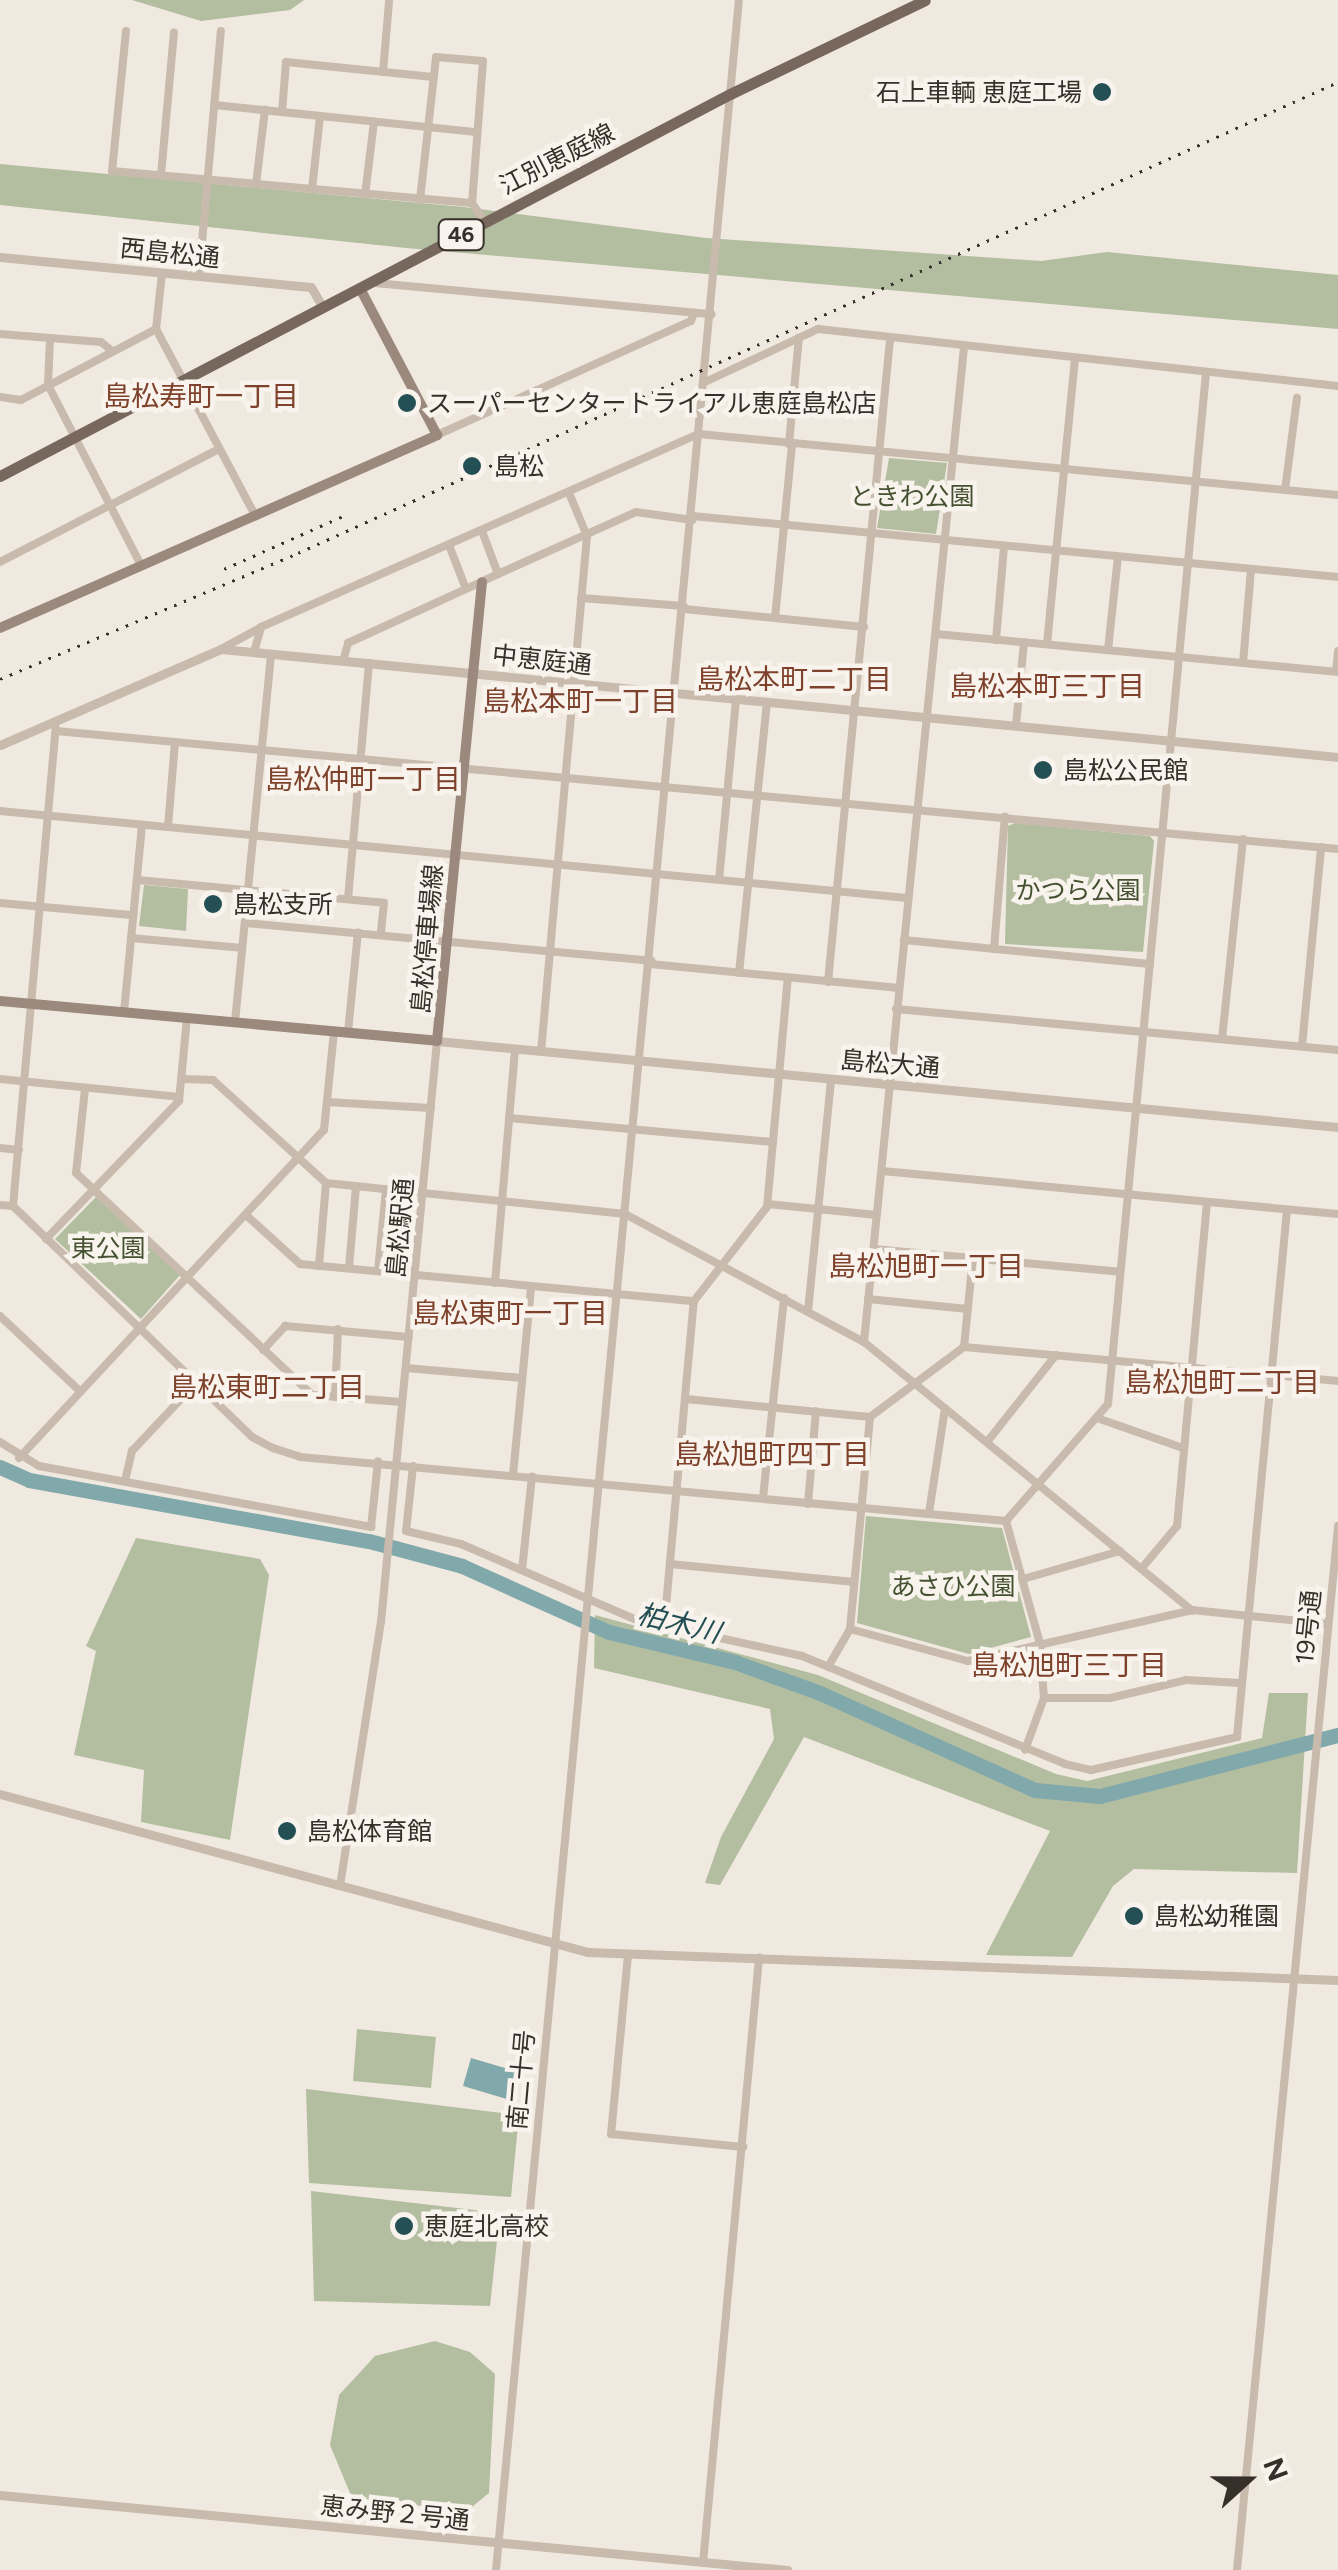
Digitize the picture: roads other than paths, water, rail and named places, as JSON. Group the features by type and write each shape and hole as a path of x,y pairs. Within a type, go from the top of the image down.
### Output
{"main road":[{"name":"江別恵庭線","path":"0,476 730,94 926,0"},
{"path":"0,628 436,435 361,290"},
{"name":"島松停車場線","path":"0,1000 438,1042 482,582"}],"street":[{"name":"南二十号","path":"499,2538 739,0"},
{"path":"383,72 390,2"},
{"path":"126,31 112,171 472,203"},
{"path":"199,276 221,31"},
{"path":"161,175 174,33"},
{"path":"420,200 436,56 483,60 472,203 485,222"},
{"path":"282,112 286,62 433,76"},
{"path":"214,104 477,132"},
{"path":"256,184 266,110"},
{"path":"312,189 320,116"},
{"path":"365,194 374,122"},
{"name":"西島松通","path":"0,257 312,288 323,308"},
{"path":"162,272 156,329 255,515"},
{"path":"375,283 712,314"},
{"path":"436,435 691,321 694,314"},
{"path":"0,398 20,400 156,329"},
{"path":"705,382 818,329 1338,386"},
{"path":"0,334 102,342 112,351"},
{"path":"774,618 798,337"},
{"path":"50,338 48,385 141,565"},
{"path":"828,982 890,339"},
{"path":"864,1342 964,347"},
{"path":"1047,644 1075,360"},
{"path":"1006,1521 1108,1404 1206,372"},
{"path":"1285,490 1297,398"},
{"path":"220,649 260,627 700,434 1338,495"},
{"path":"0,562 219,449"},
{"path":"541,1052 587,536 569,493"},
{"path":"343,661 348,643 636,512 1338,577"},
{"path":"482,531 498,574"},
{"path":"448,545 466,589"},
{"path":"996,640 1004,546"},
{"path":"1108,650 1118,557"},
{"path":"1243,663 1250,569"},
{"path":"582,598 864,627"},
{"path":"254,652 260,627"},
{"path":"936,634 1337,672 1338,651"},
{"path":"1016,725 1024,642"},
{"name":"中恵庭通","path":"0,745 55,726 220,649 1338,756"},
{"path":"235,1022 271,654"},
{"path":"348,899 369,663"},
{"path":"719,880 736,699"},
{"path":"739,973 767,702"},
{"path":"13,1206 55,726 174,742 1338,849"},
{"path":"168,827 174,742"},
{"path":"0,811 907,898"},
{"path":"994,948 1004,816"},
{"path":"124,1012 142,825"},
{"path":"1222,1039 1242,839"},
{"path":"1302,1046 1321,847"},
{"path":"138,880 384,903 380,934"},
{"path":"0,904 134,915"},
{"path":"244,922 898,988"},
{"path":"348,1032 358,932"},
{"path":"131,938 242,948"},
{"path":"904,940 1150,964"},
{"path":"664,1628 694,1302 768,1204 788,978"},
{"path":"896,1009 1338,1050"},
{"path":"46,1239 179,1097 187,1018"},
{"path":"19,1458 324,1130 334,1031"},
{"name":"島松大通","path":"438,1042 1338,1127"},
{"name":"島松駅通","path":"340,1886 386,1578 438,1042"},
{"path":"495,1283 515,1050"},
{"path":"182,1079 214,1080 326,1183 626,1214 725,1265 864,1342 1192,1610"},
{"path":"808,1311 831,1079"},
{"path":"0,1080 179,1097"},
{"path":"85,1090 76,1172 93,1189 312,1394 402,1402"},
{"path":"327,1102 431,1108"},
{"path":"509,1118 772,1142"},
{"path":"0,1148 19,1150"},
{"path":"882,1171 1338,1214"},
{"path":"319,1266 326,1183"},
{"path":"349,1268 356,1187"},
{"path":"378,1271 386,1190"},
{"path":"1142,1568 1177,1526 1207,1202"},
{"path":"768,1204 876,1215"},
{"path":"0,1205 13,1206 196,1384 273,1448 300,1457 378,1461 1006,1521"},
{"path":"413,1466 406,1530 462,1544 587,1600 664,1628 828,1667 1025,1750 1092,1770 1237,1737 1286,1210"},
{"path":"246,1215 300,1264 694,1302"},
{"path":"874,1249 1120,1272"},
{"path":"964,1346 972,1257"},
{"path":"513,1475 531,1287"},
{"path":"763,1498 784,1298"},
{"path":"868,1299 968,1308"},
{"path":"0,1316 80,1391"},
{"path":"263,1350 286,1326 409,1337"},
{"path":"335,1397 338,1329"},
{"path":"686,1399 870,1417 964,1346 1338,1381"},
{"path":"986,1442 1056,1356"},
{"path":"406,1368 522,1378"},
{"path":"125,1481 132,1451 196,1384"},
{"path":"929,1514 945,1408"},
{"path":"808,1504 816,1411"},
{"path":"828,1667 850,1628 870,1417"},
{"path":"1097,1418 1184,1448"},
{"path":"0,1442 19,1458 371,1527 378,1461"},
{"path":"522,1570 532,1477"},
{"path":"1006,1521 1040,1644 1044,1698 1025,1750"},
{"name":"19号通","path":"1238,2570 1338,1526"},
{"path":"1023,1579 1120,1550"},
{"path":"670,1564 854,1582"},
{"path":"850,1628 968,1660 1192,1610 1328,1624"},
{"path":"1044,1698 1110,1698 1186,1680 1240,1683"},
{"path":"0,1794 553,1946 628,1955 1294,1975 1338,1980"},
{"path":"628,1955 612,2134 743,2147"},
{"path":"704,2556 759,1958"},
{"name":"恵み野２号通","path":"0,2495 704,2556 787,2570"},
{"path":"496,2570 499,2538"}],"water":[{"path":"471,2058 518,2072 510,2100 463,2086"}],"waterway":[{"name":"柏木川","path":"0,1467 29,1480 369,1541 462,1566 609,1632 735,1662 820,1693 1035,1790 1100,1796 1338,1735"}],"railway":[{"path":"0,679 298,553 1338,82"},
{"path":"224,569 343,516"}],"place":[{"name":"石上車輌 恵庭工場","path":"1102,92"},
{"name":"スーパーセンタートライアル恵庭島松店","path":"407,403"},
{"name":"島松","path":"472,466"},
{"name":"島松公民館","path":"1043,770"},
{"name":"島松支所","path":"213,904"},
{"name":"島松体育館","path":"287,1831"},
{"name":"島松幼稚園","path":"1134,1916"},
{"name":"恵庭北高校","path":"404,2226"}],"district":[{"name":"島松寿町一丁目","path":"201,396"},
{"name":"島松本町二丁目","path":"794,679"},
{"name":"島松本町三丁目","path":"1047,686"},
{"name":"島松本町一丁目","path":"580,701"},
{"name":"島松仲町一丁目","path":"363,779"},
{"name":"島松旭町一丁目","path":"926,1266"},
{"name":"島松東町一丁目","path":"510,1313"},
{"name":"島松旭町二丁目","path":"1222,1382"},
{"name":"島松東町二丁目","path":"267,1387"},
{"name":"島松旭町四丁目","path":"772,1454"},
{"name":"島松旭町三丁目","path":"1069,1665"}],"park label":[{"name":"ときわ公園","path":"912,496"},
{"name":"かつら公園","path":"1078,890"},
{"name":"東公園","path":"108,1248"},
{"name":"あさひ公園","path":"953,1586"}]}
